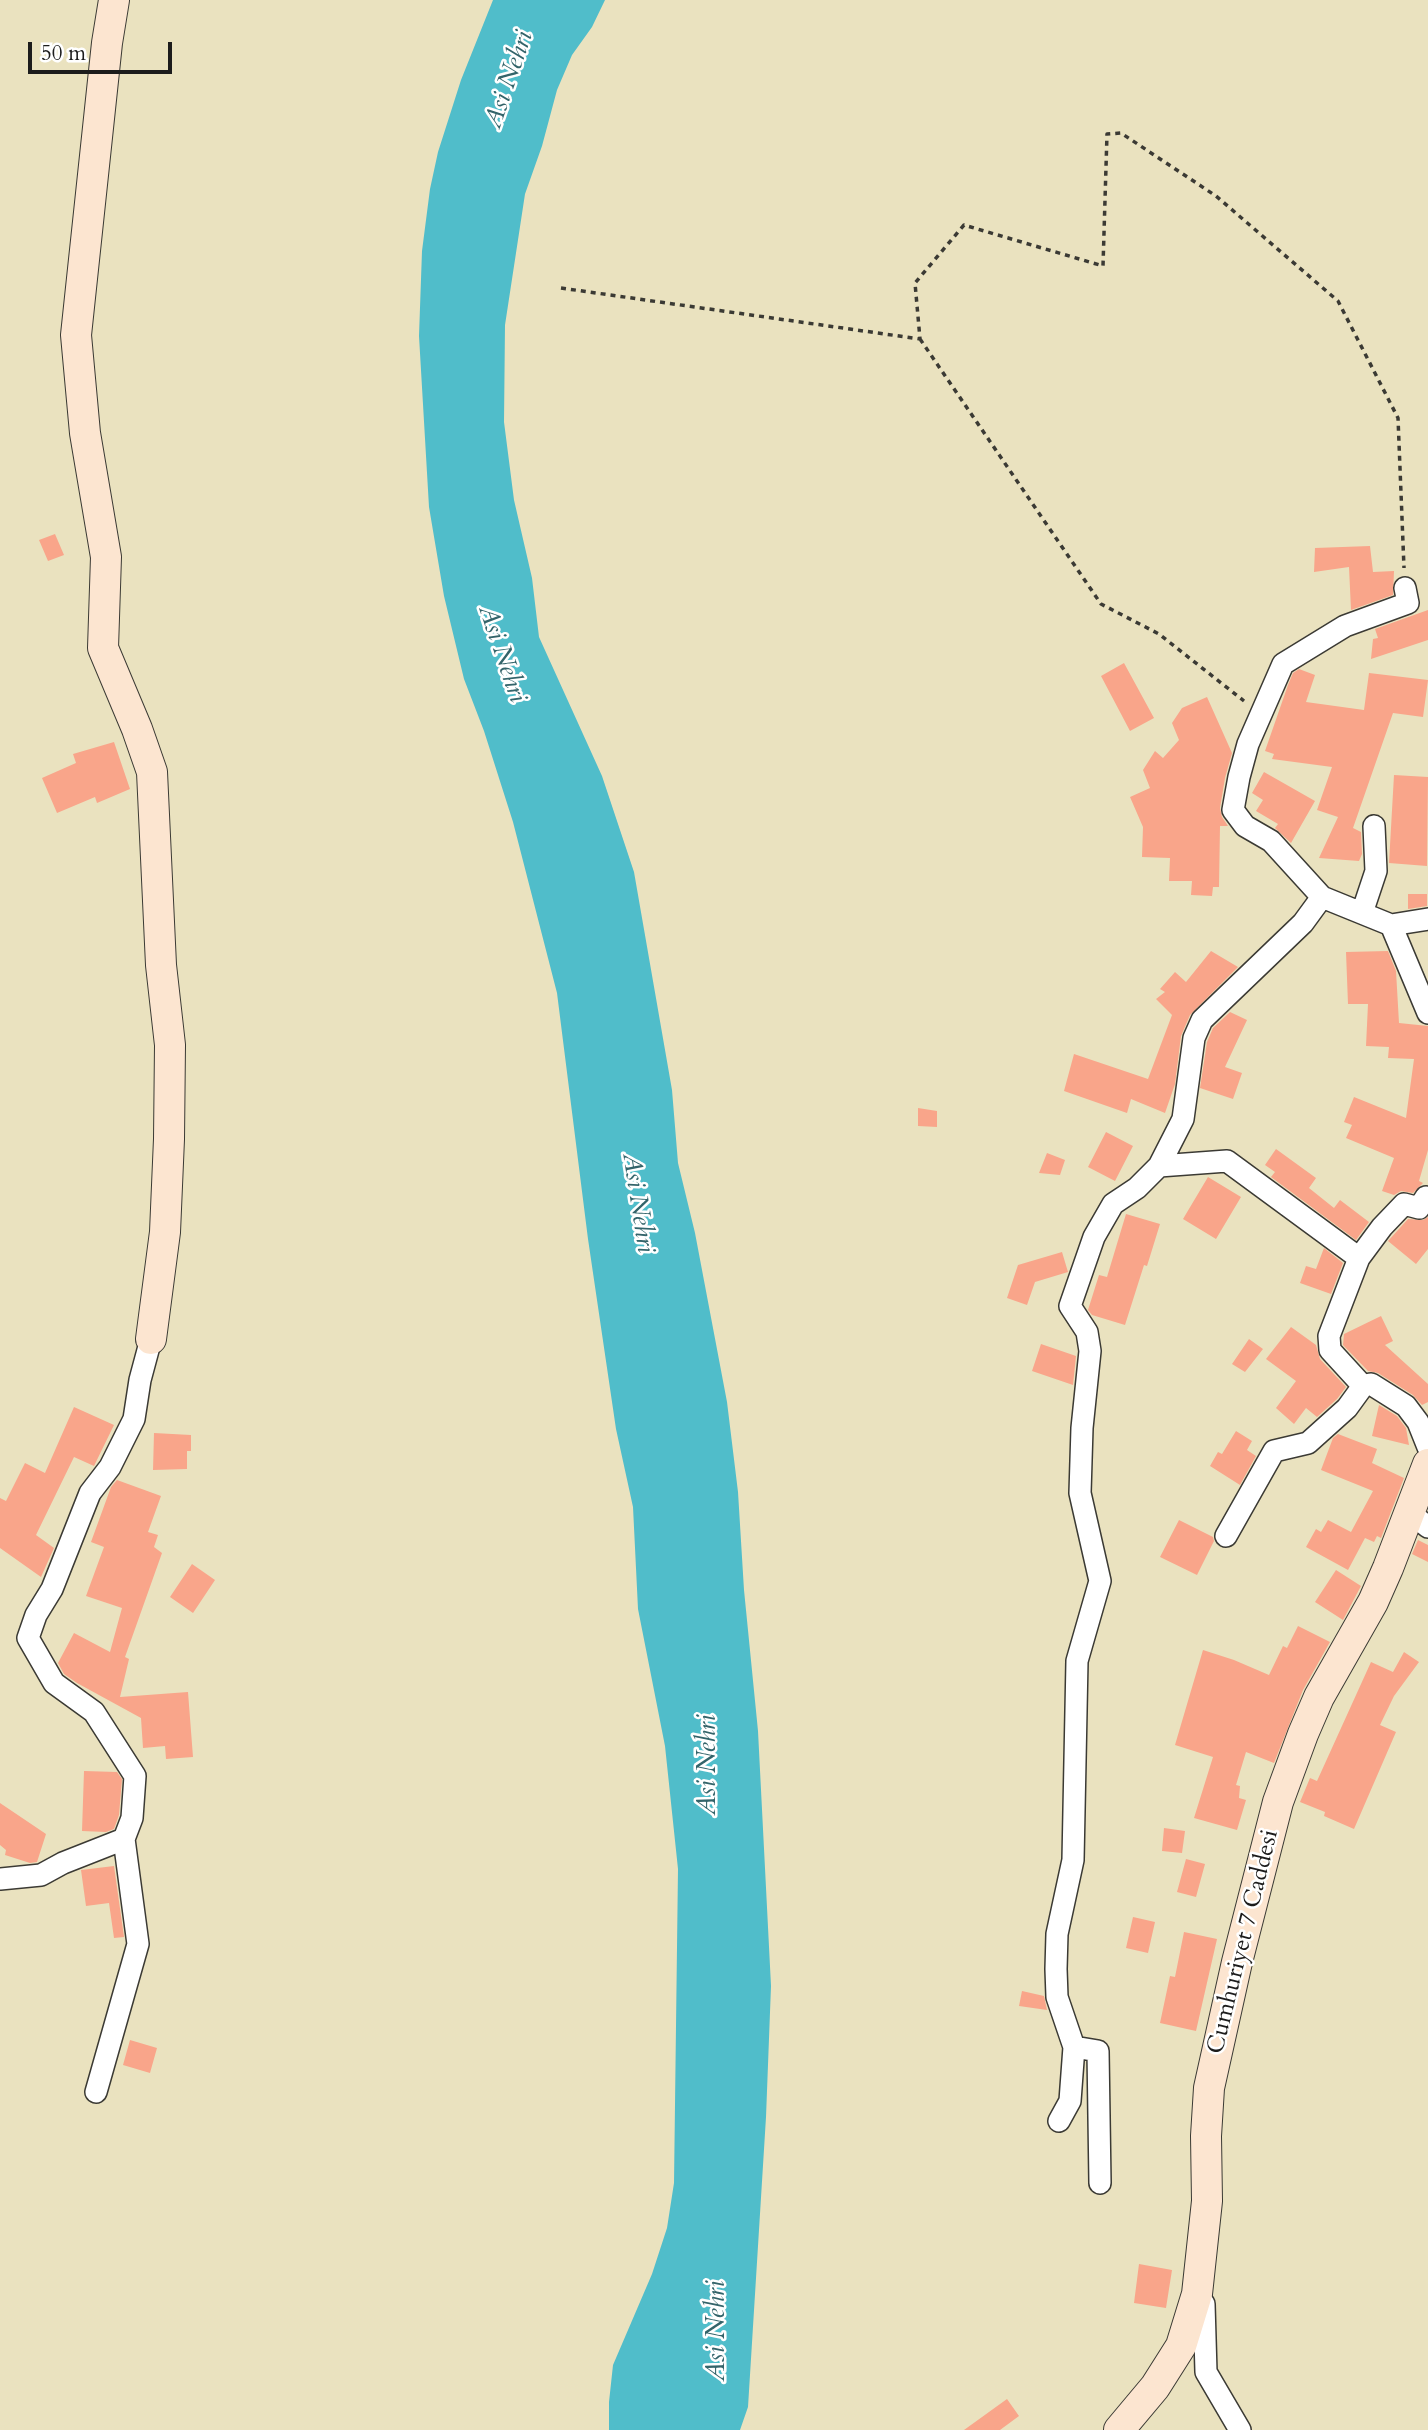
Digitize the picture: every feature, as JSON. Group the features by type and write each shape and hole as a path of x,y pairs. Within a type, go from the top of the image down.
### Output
{"street":[{"path":"96,2092 138,1944 124,1839 132,1818 135,1776 94,1712 54,1683 28,1638 36,1615 52,1589 90,1493 110,1467 134,1419 151,1339 165,1232 170,1059 160,951 152,772 103,648 106,557 85,433 76,335 114,0"},
{"path":"1405,588 1408,603 1345,626 1283,664 1248,744 1233,810 1245,826 1271,841 1322,897 1391,925 1428,919"},
{"path":"1362,913 1376,872 1374,826"},
{"path":"1059,2121 1070,2101 1074,2047 1057,1997 1057,1934 1073,1860 1077,1661 1100,1581 1080,1493 1082,1429 1090,1351 1087,1332 1070,1306 1094,1237 1113,1204 1137,1188 1159,1166 1183,1119 1194,1038 1202,1020 1303,923 1322,897"},
{"path":"1391,925 1428,1013"},
{"path":"1159,1166 1227,1161 1359,1258"},
{"path":"1363,1386 1330,1350 1329,1336 1359,1258 1382,1227 1404,1204 1419,1208 1427,1194"},
{"path":"1226,1536 1274,1451 1308,1443 1347,1408 1363,1386 1371,1384 1406,1406 1418,1422 1428,1447"},
{"name":"Cumhuriyet 7 Caddesi","path":"1119,2430 1155,2387 1181,2346 1197,2294 1206,2201 1209,2088 1226,2008 1278,1802 1320,1697 1419,1520 1428,1464"},
{"path":"0,1879 41,1875 63,1863 124,1839"},
{"path":"1074,2047 1098,2051 1100,2183"},
{"path":"1197,2294 1204,2304 1206,2372 1240,2430"}],"path":[{"path":"1261,714 1159,634 1101,604 920,339 915,283 964,225 1103,266 1107,134 1121,133 1216,196 1338,301 1398,418 1405,588"},
{"path":"561,288 920,339"}],"water":[{"name":"Asi Nehri","path":"493,0 605,0 592,27 572,55 557,90 542,146 525,194 505,325 504,422 514,500 532,578 539,637 602,776 634,872 672,1090 678,1163 695,1233 727,1402 738,1492 744,1590 758,1731 771,1986 766,2117 748,2407 740,2430 609,2430 613,2365 652,2274 667,2228 674,2183 678,1869 665,1746 638,1609 633,1507 616,1429 588,1239 557,993 513,822 464,679 444,596 429,507 419,336 422,251 438,152 461,80"}],"building":[{"path":"55,534 64,555 48,561 39,540"},
{"path":"1370,546 1373,572 1394,571 1393,595 1351,610 1349,567 1314,572 1315,548"},
{"path":"1428,610 1428,640 1371,659 1373,639 1378,638 1375,629"},
{"path":"1124,663 1154,718 1130,731 1101,676"},
{"path":"1299,669 1315,675 1306,702 1364,710 1369,673 1428,680 1423,717 1393,713 1353,828 1361,832 1362,854 1359,861 1319,858 1338,817 1317,810 1332,767 1272,759 1274,754 1265,751 1288,685 1293,673"},
{"path":"1207,697 1232,753 1220,808 1228,826 1220,826 1219,887 1213,887 1212,896 1191,895 1192,881 1169,881 1170,858 1142,857 1143,827 1130,797 1150,788 1143,770 1155,751 1163,758 1179,740 1172,723 1182,708"},
{"path":"114,742 130,789 97,803 95,797 57,813 42,778 76,763 73,754"},
{"path":"1264,772 1315,801 1291,843 1275,828 1278,824 1256,811 1263,800 1252,793"},
{"path":"1394,775 1428,777 1427,866 1389,863"},
{"path":"1408,894 1427,894 1427,906 1408,909"},
{"path":"1211,951 1238,967 1190,1015 1181,1036 1175,1084 1165,1113 1131,1099 1127,1113 1064,1091 1074,1054 1148,1079 1172,1015 1156,999 1165,992 1160,989 1175,972 1186,982"},
{"path":"1388,951 1396,971 1399,1023 1428,1026 1428,1150 1419,1181 1423,1183 1413,1193 1401,1191 1394,1195 1382,1191 1394,1158 1346,1138 1352,1125 1344,1122 1354,1097 1406,1118 1414,1059 1388,1058 1389,1047 1366,1046 1368,1004 1348,1004 1346,952"},
{"path":"1230,1012 1247,1020 1225,1067 1242,1073 1233,1099 1200,1088 1207,1042 1213,1028"},
{"path":"918,1108 937,1111 937,1127 918,1126"},
{"path":"1106,1132 1133,1146 1115,1181 1088,1167"},
{"path":"1276,1149 1316,1178 1309,1188 1334,1208 1340,1200 1369,1222 1356,1240 1271,1177 1275,1172 1265,1165"},
{"path":"1047,1153 1065,1160 1060,1175 1039,1173"},
{"path":"1208,1177 1241,1197 1216,1239 1183,1219"},
{"path":"1126,1214 1160,1224 1125,1325 1092,1315 1088,1310 1099,1275 1107,1277"},
{"path":"1428,1217 1428,1249 1416,1264 1388,1241 1408,1219 1423,1220"},
{"path":"1324,1248 1343,1263 1331,1294 1300,1283 1306,1266 1316,1269"},
{"path":"1062,1252 1068,1272 1035,1282 1027,1305 1007,1298 1018,1265"},
{"path":"1381,1316 1393,1341 1385,1345 1428,1384 1428,1402 1422,1405 1413,1395 1378,1373 1368,1371 1343,1345 1344,1334"},
{"path":"1291,1327 1316,1345 1320,1359 1346,1387 1317,1417 1306,1408 1294,1424 1276,1408 1296,1381 1266,1359"},
{"path":"1249,1339 1263,1349 1245,1372 1232,1364"},
{"path":"1041,1344 1076,1356 1073,1385 1032,1371"},
{"path":"1379,1405 1397,1416 1406,1428 1409,1445 1372,1436"},
{"path":"74,1407 114,1425 94,1466 74,1457 36,1535 54,1548 41,1577 0,1548 0,1498 6,1501 25,1463 45,1473"},
{"path":"1236,1431 1252,1441 1247,1450 1256,1456 1240,1485 1210,1466 1218,1452 1222,1454"},
{"path":"154,1433 191,1435 191,1451 187,1451 187,1469 153,1470"},
{"path":"1338,1434 1377,1449 1372,1463 1404,1478 1381,1538 1377,1536 1374,1542 1365,1538 1348,1570 1306,1547 1316,1529 1321,1532 1328,1520 1351,1532 1373,1491 1321,1470 1333,1438"},
{"path":"117,1480 161,1496 148,1532 158,1535 154,1547 162,1553 125,1657 129,1659 120,1697 188,1692 193,1757 166,1759 165,1746 143,1748 141,1718 77,1683 64,1674 58,1663 74,1633 110,1652 122,1608 86,1596 104,1547 91,1542 111,1487"},
{"path":"1179,1520 1213,1537 1214,1541 1197,1575 1160,1557"},
{"path":"1418,1540 1428,1545 1428,1562 1412,1554"},
{"path":"192,1564 215,1580 193,1613 170,1597"},
{"path":"1336,1570 1361,1586 1343,1620 1315,1602"},
{"path":"1298,1626 1330,1642 1303,1690 1274,1763 1246,1752 1236,1785 1240,1786 1239,1798 1246,1800 1237,1830 1194,1818 1213,1757 1175,1745 1203,1650 1269,1675 1283,1646 1287,1648"},
{"path":"1404,1652 1419,1662 1394,1696 1380,1725 1396,1732 1354,1829 1324,1816 1325,1812 1300,1802 1310,1778 1317,1781 1371,1662 1393,1672"},
{"path":"84,1771 117,1772 122,1779 119,1815 114,1829 106,1832 82,1831"},
{"path":"0,1803 46,1834 37,1862 30,1863 5,1855 6,1850 0,1845"},
{"path":"1164,1828 1185,1831 1182,1853 1162,1851"},
{"path":"1186,1859 1205,1864 1196,1897 1177,1892"},
{"path":"114,1866 124,1937 114,1938 109,1903 86,1906 81,1870"},
{"path":"1133,1917 1155,1922 1148,1953 1126,1948"},
{"path":"1184,1932 1217,1939 1196,2031 1160,2023 1170,1976 1175,1977"},
{"path":"1022,1991 1044,1996 1047,2010 1019,2006"},
{"path":"130,2040 157,2048 150,2073 123,2065"},
{"path":"1139,2264 1172,2270 1166,2308 1134,2303"},
{"path":"1007,2399 1019,2416 1000,2430 964,2430"}]}
